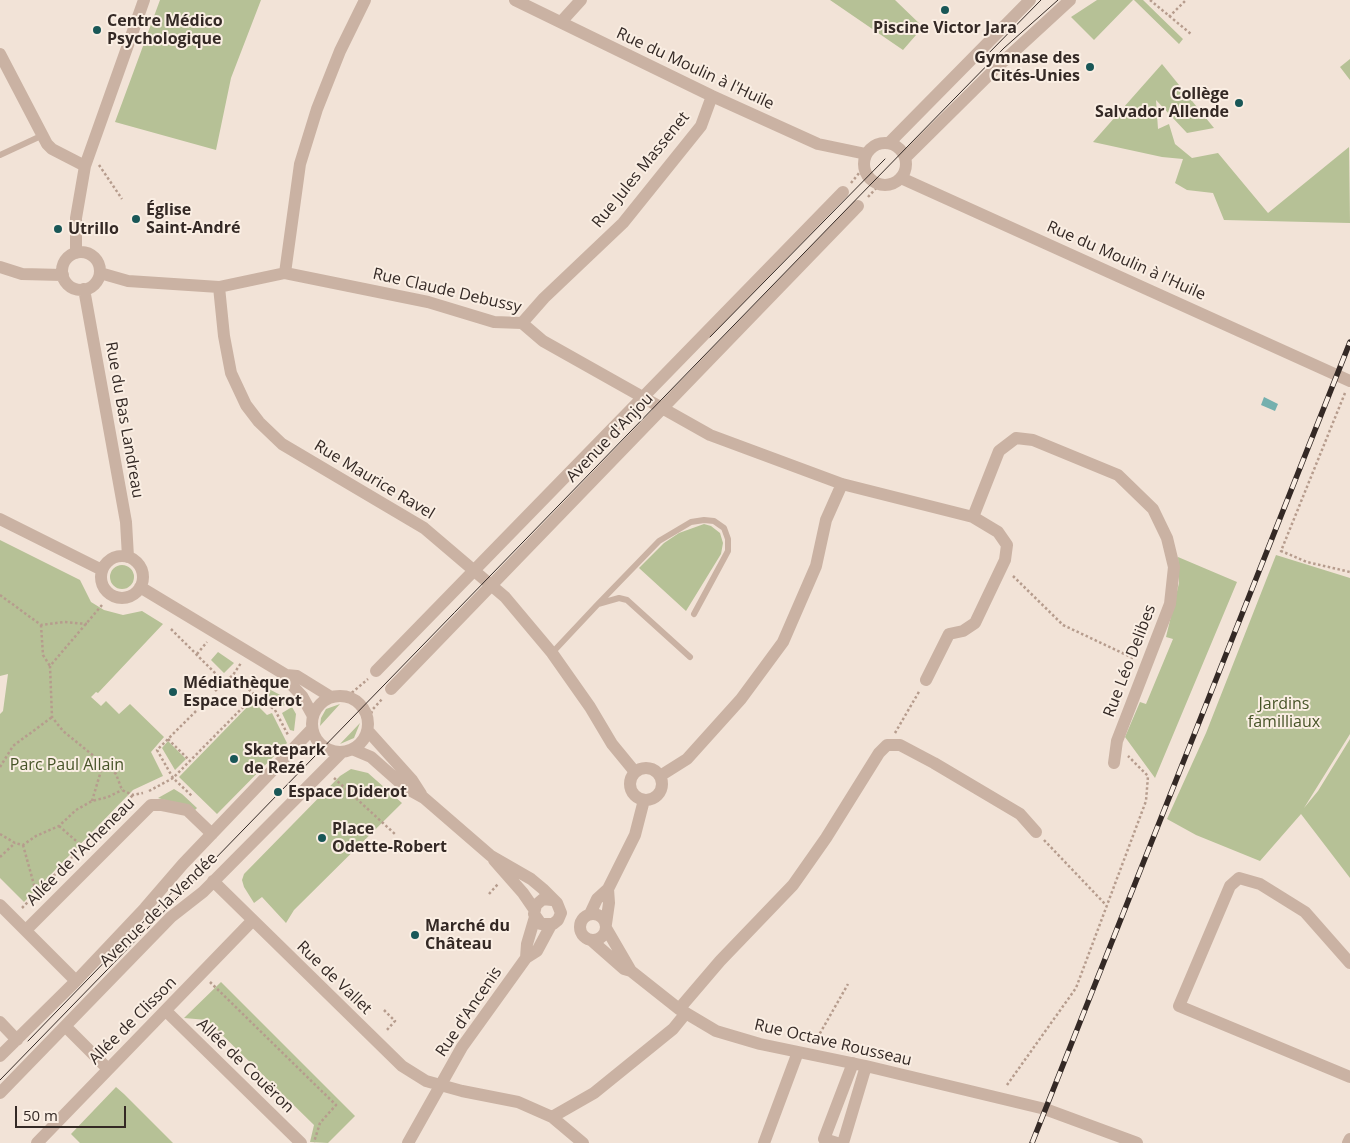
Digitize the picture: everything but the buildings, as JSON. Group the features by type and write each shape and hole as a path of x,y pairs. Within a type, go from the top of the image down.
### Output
{"street":[{"path":"76,253 76,218 85,166 144,0"},
{"path":"285,273 300,164 317,109 340,51 365,0"},
{"name":"Rue du Moulin à l'Huile","path":"515,0 712,96 818,144 865,161"},
{"path":"560,22 581,0"},
{"path":"889,143 1030,0"},
{"path":"905,158 996,68 1070,0"},
{"path":"0,54 41,136 52,149 85,166"},
{"name":"Rue Jules Massenet","path":"522,323 544,298 623,223 701,126 712,96"},
{"path":"889,143 900,148 905,158 906,168 901,178 890,184 880,184 870,179 865,161 877,144 889,143"},
{"name":"Rue du Moulin à l'Huile","path":"901,178 1337,375 1348,386"},
{"name":"Avenue d'Anjou","path":"376,671 847,188"},
{"name":"Avenue d'Anjou","path":"391,689 862,202"},
{"path":"85,252 93,256 99,265 100,273 94,284 84,289 71,286 63,275 65,262 76,253 85,252"},
{"path":"0,267 22,274 63,275"},
{"name":"Rue Claude Debussy","path":"100,273 128,281 219,287 285,273 428,302 494,322 522,323 544,340 642,397 663,406 710,435 842,484"},
{"name":"Rue Maurice Ravel","path":"219,287 225,343 231,373 246,405 259,422 282,444 424,528 505,597 552,653 590,707 612,744 635,772"},
{"name":"Rue du Bas Landreau","path":"84,289 126,522 128,556"},
{"name":"Rue Léo Delibes","path":"973,517 999,451 1016,438 1033,440 1118,475 1153,509 1167,538 1174,567 1170,604 1145,664 1117,741 1114,763"},
{"path":"660,776 688,759 741,699 783,642 816,566 826,520 842,484 973,517 998,532 1007,545 1005,560 975,623 963,631 949,634 926,680"},
{"path":"0,519 102,570"},
{"path":"128,556 136,561 142,569 143,578 140,587 129,597 114,596 102,586 102,570 112,558 128,556"},
{"path":"140,587 286,675 297,676 331,697"},
{"path":"286,675 289,682 308,704 315,738 323,746 371,757 406,788 424,798 491,856 531,879 556,904 560,917 553,924"},
{"path":"312,716 319,704 331,697 348,696 362,705 368,725 424,798"},
{"path":"347,751 362,742 368,725"},
{"name":"Avenue de la Vendée","path":"0,1056 76,981 312,729"},
{"path":"552,1117 594,1092 673,1029 682,1011 720,960 794,884 826,838 879,753 887,745 900,746 1020,814 1036,832"},
{"name":"Avenue de la Vendée","path":"0,1093 171,917 203,892 347,751"},
{"path":"648,768 660,776 662,788 655,797 644,800 638,798 631,789 630,783 635,772 648,768"},
{"path":"608,889 609,903 606,926 602,936 590,940 580,930 580,922 588,915 597,900 608,889 635,835 644,800"},
{"name":"Allée de l'Acheneau","path":"26,930 151,805 162,805 187,810 212,834"},
{"path":"491,856 535,913 541,924 553,924 580,930"},
{"path":"1350,963 1304,912 1260,884 1239,878 1230,886 1180,1006 1350,1077"},
{"name":"Rue de Vallet","path":"213,881 402,1066 426,1081 441,1086 518,1102 552,1117 583,1143"},
{"path":"535,913 539,902 556,904 588,915 598,915 606,926"},
{"path":"0,905 76,981"},
{"name":"Rue d'Ancenis","path":"526,958 527,944 535,913"},
{"name":"Allée de Clisson","path":"37,1143 166,1012 252,921"},
{"name":"Rue d'Ancenis","path":"408,1143 470,1034 526,958 537,951 553,924"},
{"name":"Rue Octave Rousseau","path":"606,926 631,971"},
{"name":"Rue Octave Rousseau","path":"590,940 624,969 631,971 682,1011 716,1031 729,1036 866,1066 1045,1109 1137,1143"},
{"name":"Allée de Couëron","path":"166,1012 301,1143"},
{"path":"0,1022 17,1040"},
{"path":"66,1027 108,1069"},
{"path":"764,1143 798,1052"},
{"path":"837,1143 824,1139 853,1063"},
{"path":"843,1143 866,1066"},
{"path":"1348,1143 1350,1139"}],"lane":[{"path":"0,155 41,136"},
{"path":"552,653 659,542 691,522 714,521 724,528 728,539 728,551 694,614"},
{"path":"598,604 619,598 627,600 690,657"}],"path":[{"path":"1150,0 1192,34"},
{"path":"1169,17 1186,0"},
{"path":"847,188 865,161"},
{"path":"98,164 122,199"},
{"path":"862,202 880,184"},
{"path":"847,188 856,188"},
{"path":"862,193 862,202"},
{"path":"1348,386 1281,551 1307,562 1350,572"},
{"path":"1000,570 1010,572 1063,625 1145,664"},
{"path":"0,595 41,625 64,622 87,624"},
{"path":"50,666 102,605"},
{"path":"41,625 43,655 50,666 52,717 63,732 116,774 122,790"},
{"path":"171,629 224,682"},
{"path":"197,654 205,645"},
{"path":"215,691 233,675 242,662"},
{"path":"348,696 376,671"},
{"path":"233,675 275,710 293,740"},
{"path":"887,745 926,680"},
{"path":"368,725 373,709 391,689"},
{"path":"196,711 157,750 173,778 255,695"},
{"path":"0,767 13,746 52,717"},
{"path":"168,738 190,760"},
{"path":"1005,1089 1076,988 1146,801 1148,776 1134,763 1117,741"},
{"path":"92,801 104,764"},
{"path":"333,777 396,835"},
{"path":"0,834 15,843 23,845 36,836 59,826 76,810 92,801 108,797 122,790 133,794 146,793"},
{"path":"12,917 133,794"},
{"path":"59,826 82,846"},
{"path":"1036,832 1106,905"},
{"path":"0,857 15,843"},
{"path":"23,845 36,892"},
{"path":"489,894 499,882"},
{"path":"202,974 336,1105 320,1123 314,1143"},
{"path":"814,1056 819,1034 848,984"},
{"path":"384,1010 395,1021 384,1033"}],"green space":[{"path":"160,0 261,0 231,78 216,150 115,122"},
{"path":"830,0 895,0 923,27 903,50"},
{"path":"1097,0 1133,0 1094,40 1071,17"},
{"path":"1134,0 1143,0 1183,39 1179,44"},
{"path":"1350,59 1350,80 1340,67"},
{"path":"1162,64 1214,128 1187,133 1156,100 1158,129 1169,124 1175,144 1192,158 1218,153 1268,213 1349,147 1350,223 1224,220 1213,193 1187,190 1175,183 1183,159 1162,157 1093,142"},
{"path":"704,524 711,526 720,533 723,543 721,554 686,611 639,568 664,543 679,533"},
{"name":"Parc Paul Allain","path":"0,540 80,580 91,602 104,610 123,615 142,611 163,624 98,693 96,692 91,697 101,706 106,701 119,714 130,704 164,737 151,752 163,776 133,790 24,902 0,878 0,714 3,711 8,674 0,676"},
{"name":"Jardins familliaux","path":"1276,555 1350,578 1350,734 1304,808 1318,791 1350,739 1350,878 1301,814 1260,861 1196,835 1167,819 1206,733"},
{"path":"1178,557 1237,582 1155,778 1125,737 1140,702 1146,704 1173,639 1166,637 1179,583"},
{"path":"122,565 130,569 134,577 130,585 122,589 114,585 110,577 114,569"},
{"path":"218,652 234,663 224,673 211,660"},
{"path":"267,688 286,698 289,703 279,708 265,696"},
{"name":"Skatepark de Rezé","path":"253,701 267,715 272,713 287,743 217,814 179,777"},
{"path":"340,704 320,726 321,718 326,709"},
{"path":"292,707 296,714 294,731 290,730 282,713"},
{"path":"360,723 354,738 340,744"},
{"path":"168,741 186,759 175,770 162,748"},
{"name":"Place Odette-Robert","path":"351,769 368,773 402,803 294,910 286,923 262,897 254,903 244,887 242,880 244,874 340,776"},
{"path":"174,789 197,808 194,811 190,807 158,798"},
{"path":"221,982 355,1116 328,1143 310,1142 314,1125 207,1020 184,1018"},
{"path":"116,1087 173,1143 80,1143 71,1134"}],"water":[{"path":"1264,397 1278,404 1275,411 1261,405"}],"tram line":[{"path":"985,57 1041,0"},
{"path":"0,1080 1004,48 1058,0"},
{"path":"710,337 885,159"},
{"path":"28,1041 183,881"}],"railway":[{"path":"1032,1143 1350,342"}],"place":[{"name":"Piscine Victor Jara","path":"945,10"},
{"name":"Centre Médico Psychologique","path":"97,30"},
{"name":"Gymnase des Cités-Unies","path":"1090,67"},
{"name":"Collège Salvador Allende","path":"1239,103"},
{"name":"Église Saint-André","path":"136,219"},
{"name":"Utrillo","path":"58,229"},
{"name":"Médiathèque Espace Diderot","path":"173,692"},
{"name":"Skatepark de Rezé","path":"234,759"},
{"name":"Espace Diderot","path":"278,792"},
{"name":"Place Odette-Robert","path":"322,838"},
{"name":"Marché du Château","path":"415,935"}]}
